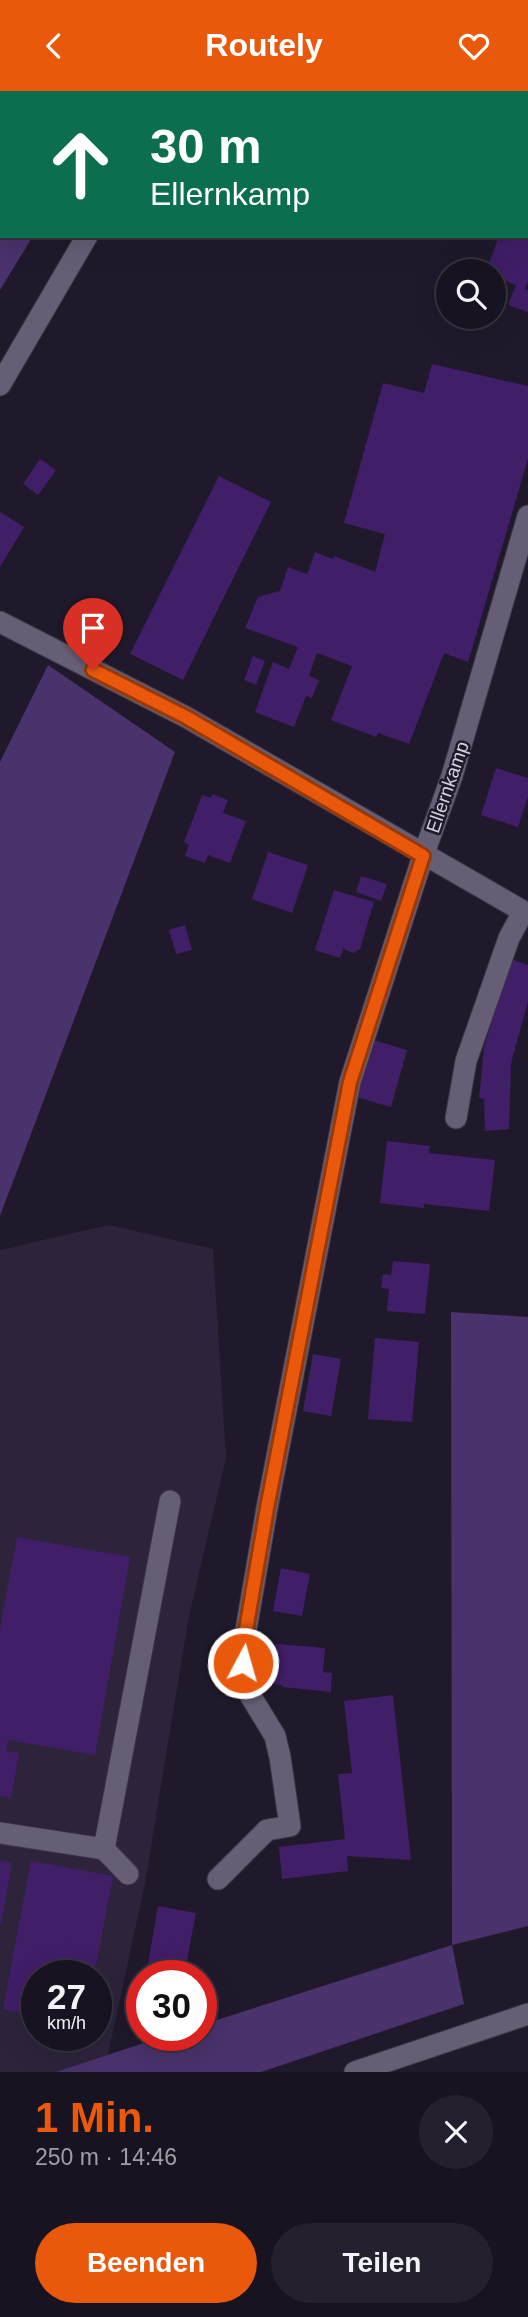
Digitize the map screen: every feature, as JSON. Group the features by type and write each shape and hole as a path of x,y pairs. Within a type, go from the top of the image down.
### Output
{"street":[{"path":"0,385 86,238"},
{"name":"Ellernkamp","path":"218,1879 267,1830 289,1826 275,1737 250,1695 243,1663 267,1508 350,1082 423,856 452,776 528,516"},
{"path":"0,622 186,717 526,913 509,938 466,1061 456,1118"},
{"path":"104,1849 170,1501"},
{"path":"0,1833 104,1849 128,1874"},
{"path":"355,2072 528,2014"}],"shaded area":[{"path":"0,238 32,238 0,290"},
{"path":"48,665 175,752 0,1216 0,762"},
{"path":"109,1225 213,1249 226,1458 189,1616 145,1883 128,1960 126,1960 112,2036 112,1960 21,1960 21,2051 109,2051 108,2055 56,2072 0,2072 0,1250"},
{"path":"451,1312 528,1317 528,1926 452,1945"},
{"path":"452,1945 464,2004 261,2072 56,2072 126,2049 126,2051 217,2051 217,2020"}],"building":[{"path":"498,238 528,238 528,281 525,289 528,290 528,312 508,305 516,285 506,281 506,259 490,259"},
{"path":"432,364 528,386 528,459 468,662 444,653 409,744 378,733 376,737 331,720 352,666 317,653 309,676 319,680 312,698 306,696 294,727 255,712 273,662 289,669 298,647 245,628 258,597 280,591 288,567 307,574 315,552 333,559 334,556 375,572 385,534 344,523 383,383 424,393"},
{"path":"40,459 56,470 38,495 23,484"},
{"path":"219,476 271,502 183,680 130,654"},
{"path":"0,512 24,527 0,567"},
{"path":"253,656 265,661 256,685 244,680"},
{"path":"496,768 528,778 528,796 518,827 481,815"},
{"path":"212,794 228,800 223,813 246,821 230,863 208,855 205,863 185,856 189,845 184,842 202,795 211,798"},
{"path":"268,852 308,865 292,913 252,899"},
{"path":"361,876 387,884 381,901 356,892"},
{"path":"334,890 374,902 360,949 354,953 344,947 340,958 315,950"},
{"path":"185,925 192,950 176,954 169,930"},
{"path":"511,959 528,965 528,1002 511,1063 509,1129 485,1131 484,1099 479,1098 484,1047"},
{"path":"373,1040 407,1050 391,1107 356,1097"},
{"path":"387,1141 430,1146 429,1153 495,1160 489,1211 424,1204 424,1208 380,1203"},
{"path":"393,1261 430,1264 425,1314 387,1311 389,1289 381,1288 383,1274 391,1275"},
{"path":"375,1338 419,1342 412,1422 368,1419"},
{"path":"313,1354 341,1359 331,1416 303,1411"},
{"path":"17,1537 130,1557 95,1755 8,1740 6,1751 19,1753 11,1798 0,1796 0,1629"},
{"path":"281,1568 310,1574 302,1616 273,1611"},
{"path":"264,1643 325,1648 323,1672 332,1673 331,1692 261,1683"},
{"path":"393,1695 411,1860 347,1856 348,1871 282,1879 279,1847 345,1839 338,1774 352,1773 344,1701"},
{"path":"0,1861 12,1863 1,1924 0,1923"},
{"path":"31,1861 113,1876 97,1960 21,1960 21,2013 3,2009"},
{"path":"158,1906 196,1913 187,1960 149,1960"}],"route":[{"path":"93,670 186,717 423,856 350,1082 267,1508 243,1663"}]}
